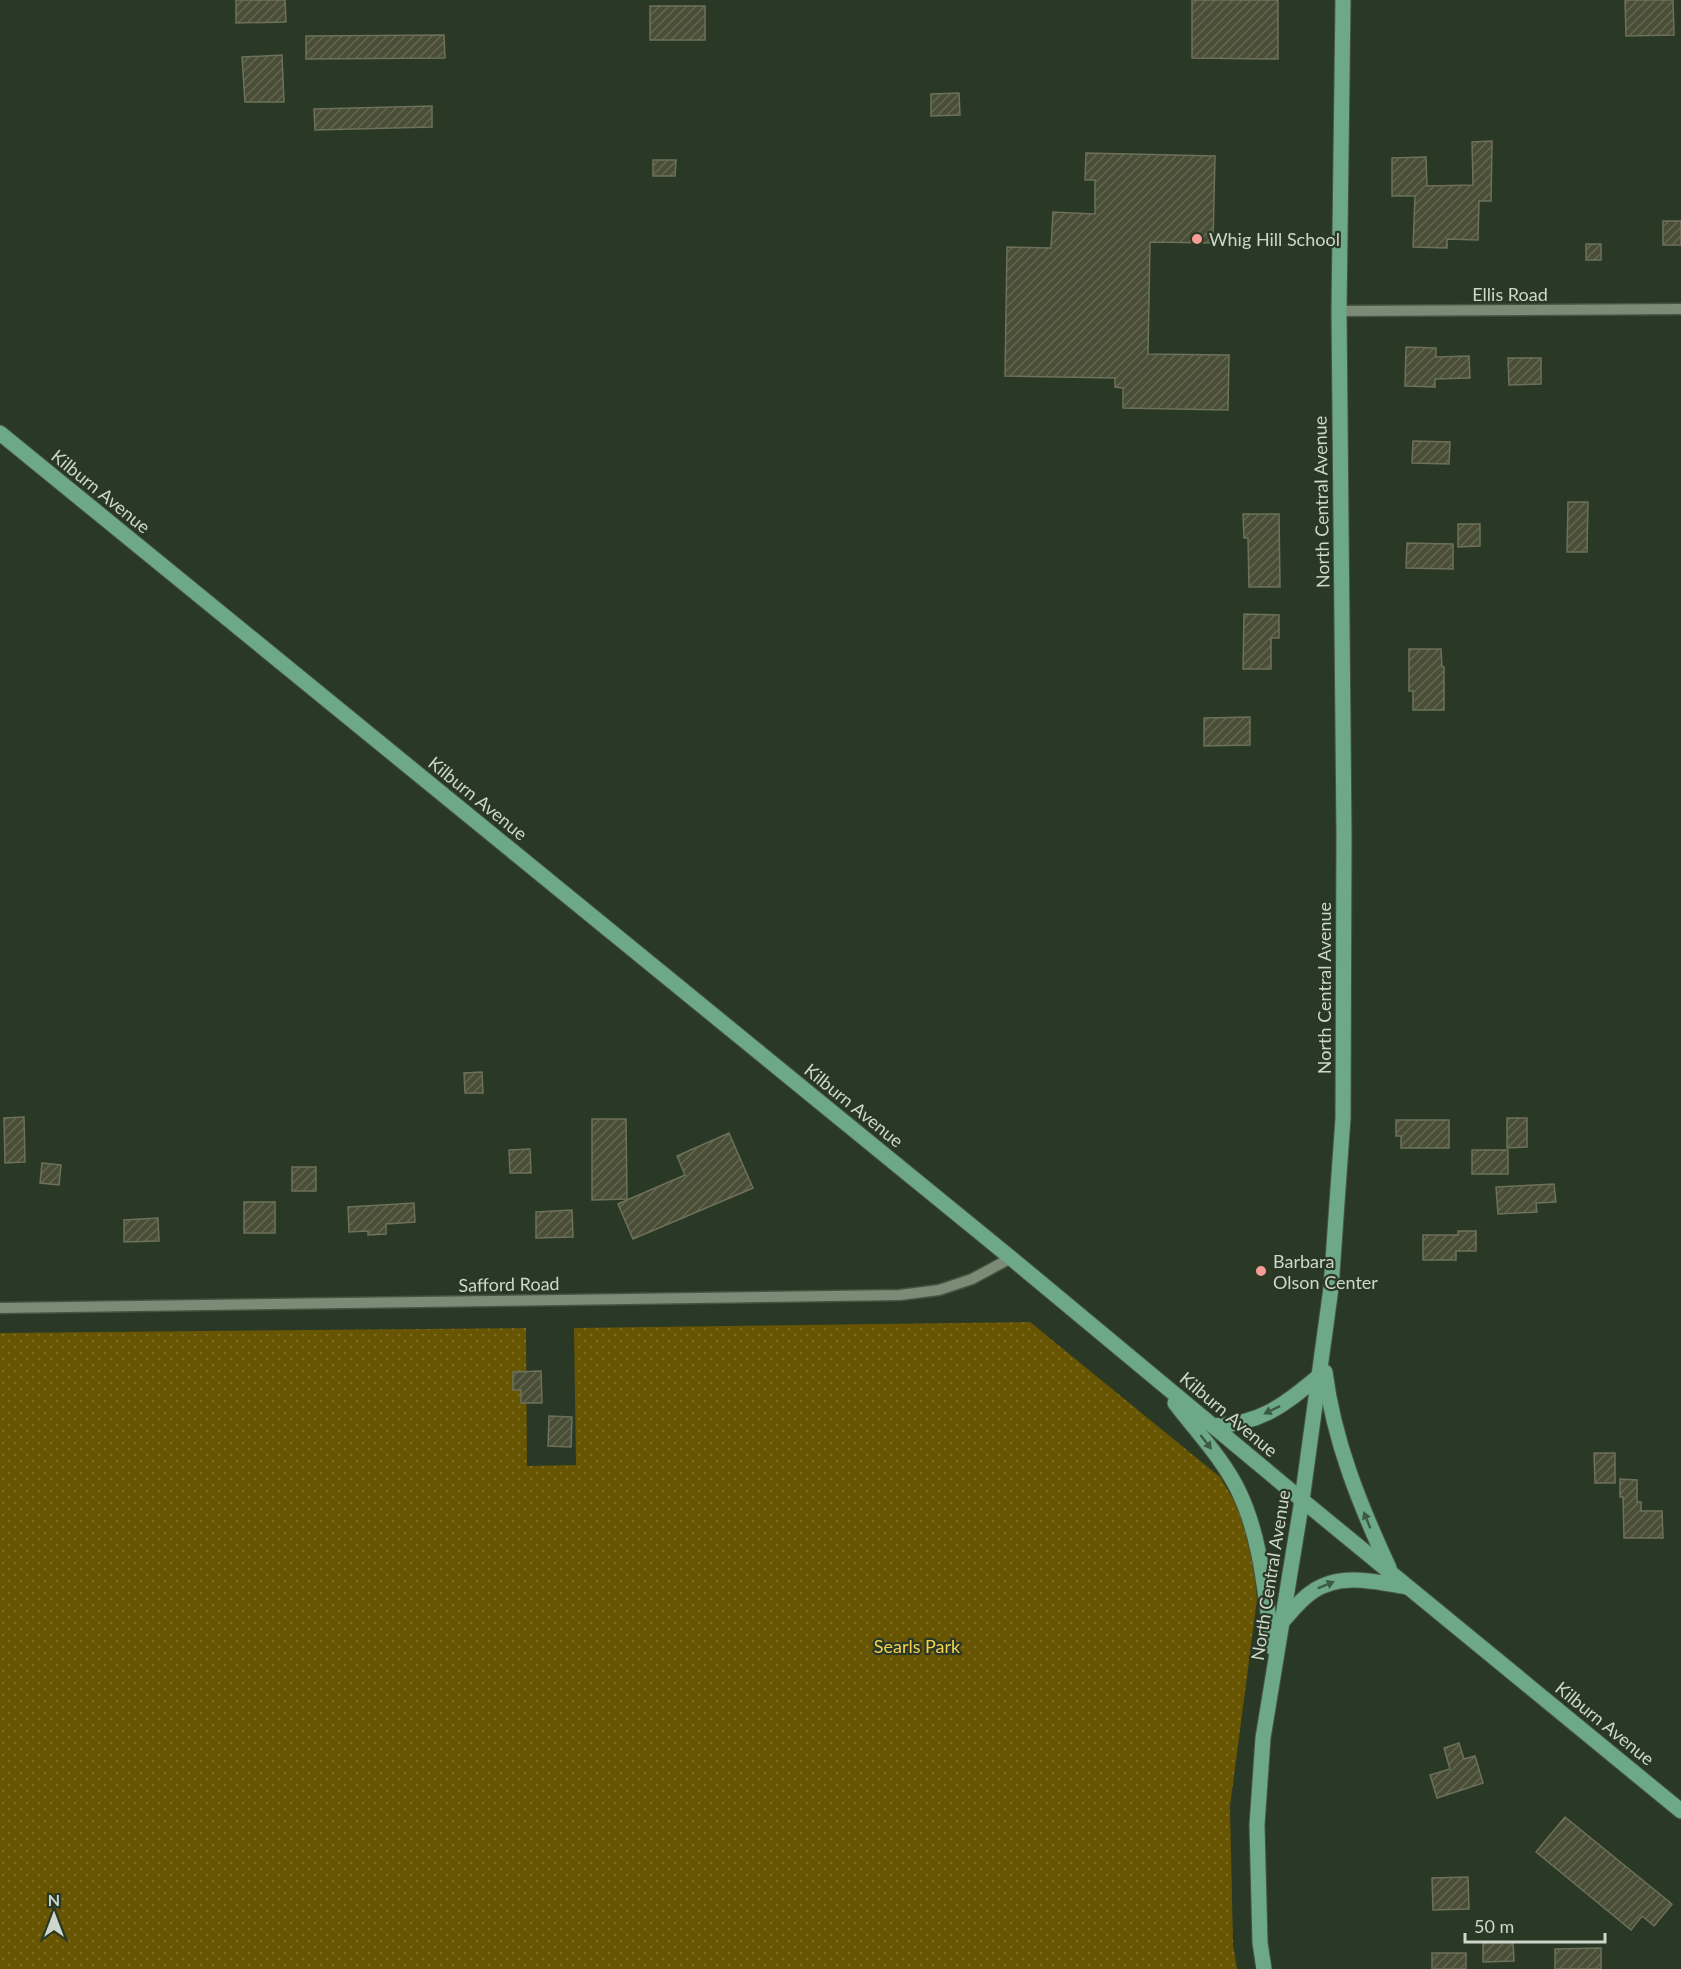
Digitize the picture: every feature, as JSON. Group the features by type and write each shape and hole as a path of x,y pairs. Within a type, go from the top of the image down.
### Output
{"main road":[{"name":"North Central Avenue","path":"1264,1969 1260,1943 1257,1825 1263,1738 1302,1500 1323,1351 1331,1288 1343,1118 1344,835 1339,311 1343,0"},
{"name":"Kilburn Avenue","path":"0,433 1011,1258 1391,1574 1681,1811"},
{"path":"1323,1351 1332,1415 1342,1455 1352,1485 1391,1574"},
{"path":"1213,1426 1232,1425 1253,1420 1284,1404 1319,1376"},
{"path":"1157,1380 1226,1469 1239,1492 1251,1524 1258,1553 1275,1664"},
{"path":"1282,1622 1310,1592 1329,1582 1348,1580 1407,1587"}],"street":[{"name":"Ellis Road","path":"1339,311 1681,309"},
{"name":"Safford Road","path":"0,1308 900,1295 939,1290 972,1280 1011,1258"}],"green space":[{"name":"Searls Park","path":"1030,1322 1220,1477 1250,1528 1257,1600 1230,1806 1233,1944 1237,1969 0,1969 0,1333 526,1328 527,1466 576,1465 574,1328"}],"building":[{"path":"236,0 285,0 286,22 236,23"},
{"path":"1192,0 1278,0 1278,59 1192,58"},
{"path":"1625,0 1673,0 1674,35 1626,36"},
{"path":"650,6 705,6 705,40 650,40"},
{"path":"444,35 445,58 306,59 306,36"},
{"path":"282,55 284,102 245,102 242,57"},
{"path":"959,93 960,115 931,116 931,94"},
{"path":"432,106 432,127 315,130 314,109"},
{"path":"1492,141 1491,201 1479,201 1478,240 1447,239 1447,248 1413,247 1415,196 1392,196 1392,158 1426,157 1427,186 1473,185 1472,142"},
{"path":"1086,153 1215,156 1213,243 1150,242 1148,354 1229,355 1228,410 1123,408 1123,388 1115,387 1115,378 1005,376 1007,247 1051,248 1053,212 1095,214 1095,180 1085,180"},
{"path":"653,160 676,160 675,176 653,176"},
{"path":"1663,221 1681,221 1681,245 1663,245"},
{"path":"1586,244 1601,244 1601,260 1586,260"},
{"path":"1406,347 1436,348 1436,357 1469,356 1470,378 1435,379 1435,387 1405,386"},
{"path":"1508,358 1541,358 1541,384 1509,385"},
{"path":"1413,441 1450,442 1449,464 1412,463"},
{"path":"1568,502 1588,502 1587,552 1567,552"},
{"path":"1243,514 1279,514 1280,587 1249,587 1248,538 1244,538"},
{"path":"1458,524 1480,524 1480,546 1458,547"},
{"path":"1407,543 1453,544 1453,569 1406,568"},
{"path":"1244,614 1279,615 1279,638 1271,638 1271,669 1243,669"},
{"path":"1409,649 1441,649 1442,667 1444,667 1444,710 1413,710 1413,691 1409,691"},
{"path":"1250,717 1250,745 1204,746 1204,718"},
{"path":"482,1072 483,1093 465,1093 464,1073"},
{"path":"24,1117 25,1162 5,1163 4,1118"},
{"path":"1507,1118 1527,1118 1527,1147 1507,1148"},
{"path":"592,1119 626,1119 627,1199 592,1200"},
{"path":"1396,1120 1449,1120 1449,1148 1401,1148 1401,1136 1396,1136"},
{"path":"729,1133 753,1188 633,1239 618,1204 685,1175 677,1156"},
{"path":"530,1149 531,1173 510,1173 509,1150"},
{"path":"1472,1150 1508,1150 1508,1174 1472,1174"},
{"path":"42,1163 61,1165 59,1185 40,1183"},
{"path":"292,1167 316,1167 316,1191 292,1191"},
{"path":"1554,1184 1556,1202 1536,1203 1537,1212 1498,1214 1496,1187"},
{"path":"244,1202 275,1202 275,1233 244,1233"},
{"path":"414,1203 415,1222 386,1224 386,1234 368,1235 368,1231 349,1232 348,1207"},
{"path":"572,1210 573,1237 536,1238 536,1212"},
{"path":"158,1218 159,1241 124,1242 124,1220"},
{"path":"1458,1231 1476,1231 1476,1251 1456,1251 1456,1260 1423,1260 1423,1235 1458,1235"},
{"path":"541,1371 542,1403 521,1403 521,1390 513,1390 513,1372"},
{"path":"549,1416 572,1417 571,1447 548,1446"},
{"path":"1594,1453 1615,1453 1615,1483 1595,1483"},
{"path":"1620,1479 1637,1480 1637,1502 1641,1502 1641,1511 1662,1511 1663,1538 1624,1538"},
{"path":"1459,1743 1464,1759 1475,1756 1483,1783 1437,1798 1430,1775 1450,1769 1444,1748"},
{"path":"1565,1817 1672,1904 1654,1926 1642,1916 1631,1930 1536,1852"},
{"path":"1468,1877 1469,1909 1433,1910 1432,1878"},
{"path":"1483,1942 1513,1942 1514,1961 1483,1962"},
{"path":"1601,1948 1601,1969 1555,1969 1555,1949"},
{"path":"1432,1953 1466,1953 1466,1969 1432,1969"}],"place":[{"name":"Whig Hill School","path":"1197,239"},
{"name":"Barbara Olson Center","path":"1261,1271"}]}
